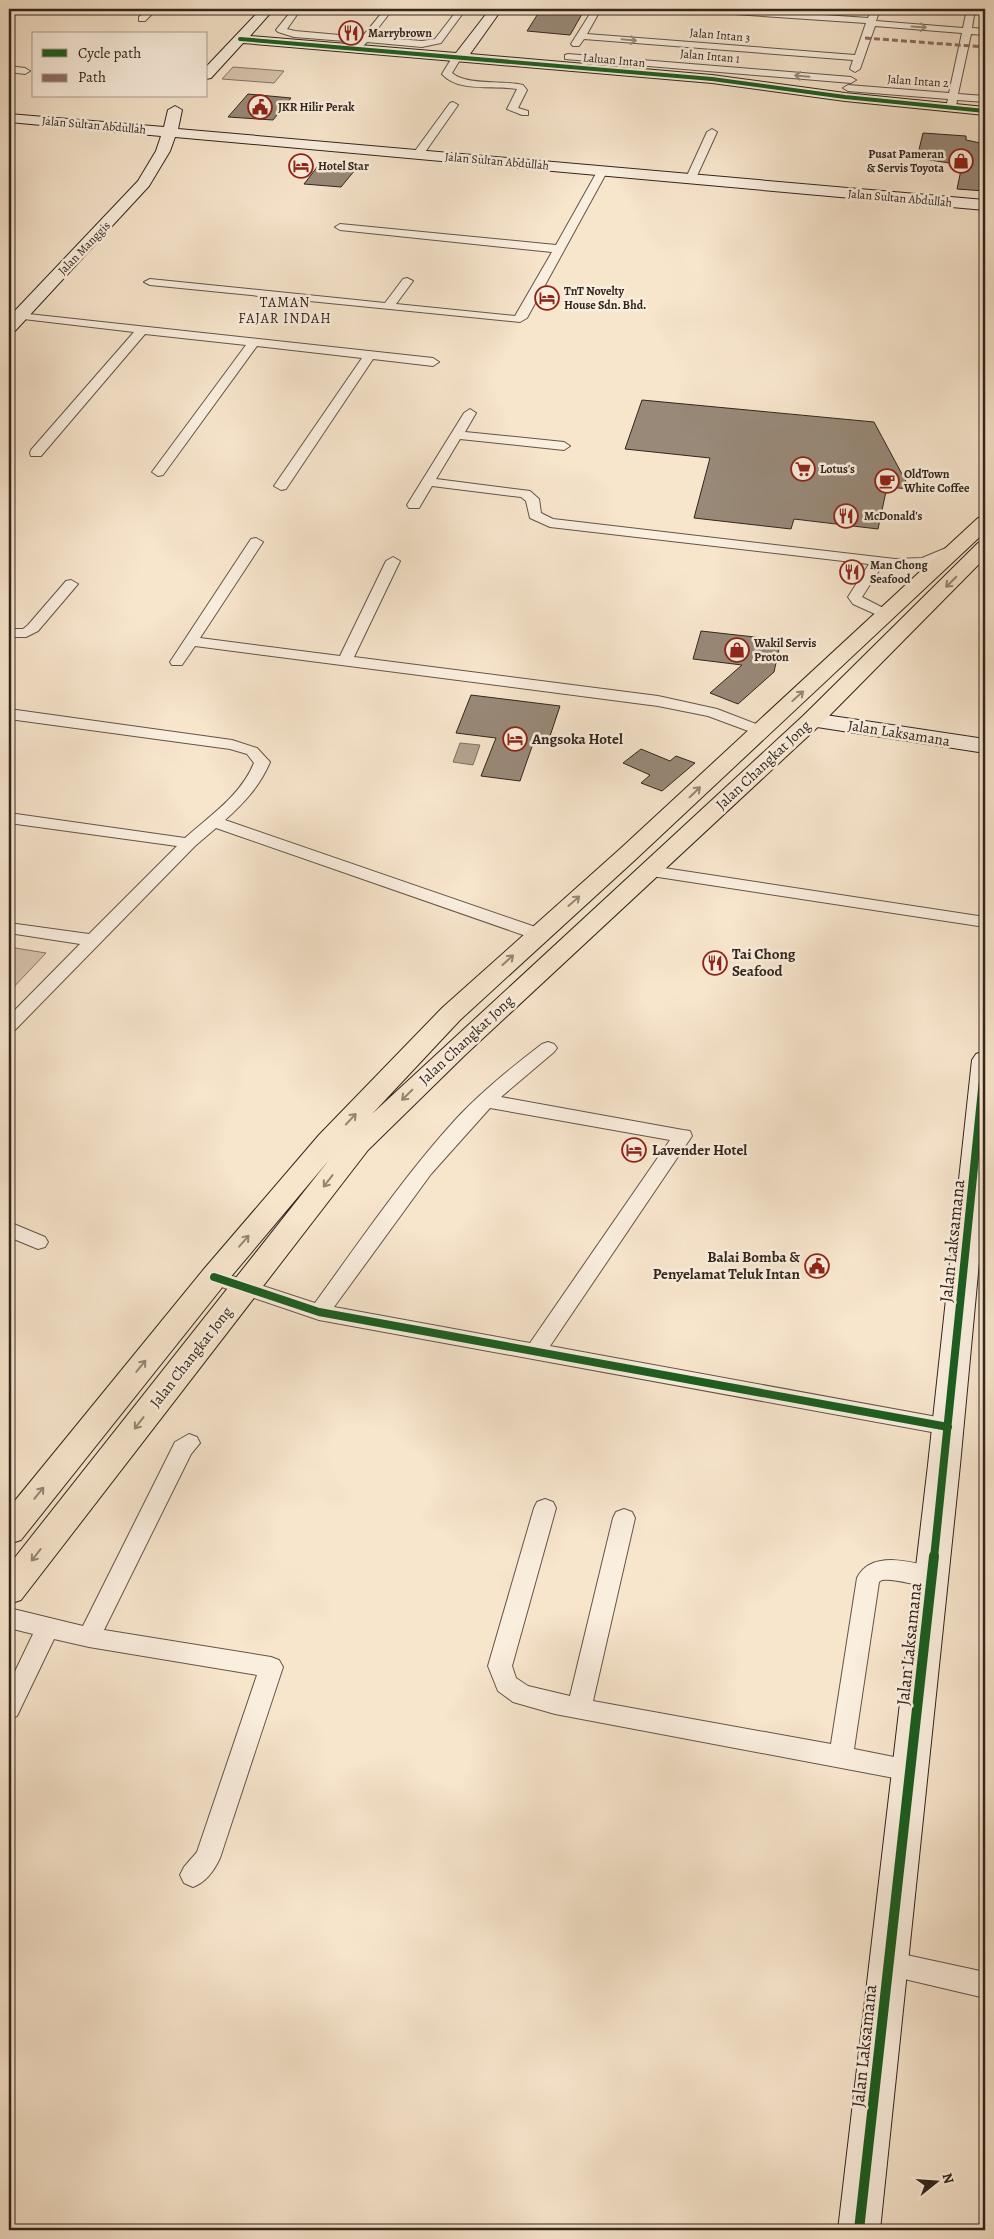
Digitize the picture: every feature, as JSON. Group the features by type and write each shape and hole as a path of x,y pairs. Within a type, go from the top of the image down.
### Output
{"highway":[{"name":"Jalan Changkat Jong","path":"9,1531 214,1277 330,1142 478,987 635,848 985,522"},
{"name":"Jalan Changkat Jong","path":"9,1590 358,1143 442,1062 651,871 812,720 985,547"},
{"path":"823,673 861,651 883,649"},
{"path":"478,987 488,990 501,989 521,980 559,956"}],"street":[{"path":"142,19 153,9"},
{"path":"208,73 268,9"},
{"path":"297,9 281,30 294,34 360,45 431,43 438,41 462,9"},
{"path":"360,45 389,9"},
{"path":"485,9 447,74 449,77 462,81 520,87 522,90 520,96 512,109 525,113"},
{"path":"458,56 496,9"},
{"path":"565,62 597,9"},
{"path":"704,9 985,32"},
{"path":"848,90 876,9"},
{"path":"952,103 971,9"},
{"name":"Jalan Intan 3","path":"580,36 858,58"},
{"name":"Laluan Intan","path":"242,38 360,45 458,56 565,62 681,73 848,90 985,109"},
{"path":"9,69 25,71"},
{"path":"147,147 164,116 175,110 185,98"},
{"name":"Jalan Intan 2","path":"952,103 985,99"},
{"path":"419,154 453,105"},
{"name":"Jalan Manggis","path":"14,321 124,207 144,183 147,147 169,136 175,110"},
{"name":"Jalan Sultan Abdullah","path":"9,118 147,147"},
{"name":"Jalan Sultan Abdullah","path":"9,125 147,147 169,136 419,154 985,212"},
{"path":"691,178 712,132"},
{"name":"Jalan Sultan Abdullah","path":"169,136 601,174 691,178 985,205"},
{"path":"150,282 516,320 521,318 601,174"},
{"path":"340,227 560,249"},
{"path":"388,307 407,281"},
{"path":"14,321 142,330 433,362"},
{"path":"36,453 142,330"},
{"path":"158,472 254,342"},
{"path":"281,486 370,355"},
{"path":"414,505 470,413"},
{"path":"457,435 564,446"},
{"path":"428,482 524,494 532,499 535,515 550,523 895,563 924,562 958,546"},
{"path":"177,662 193,641 256,542"},
{"path":"345,660 393,561"},
{"path":"878,561 855,597 858,601 886,614"},
{"path":"895,563 909,582 906,595"},
{"path":"9,634 26,633 33,628 72,584"},
{"path":"193,641 683,705 712,712 760,730"},
{"path":"9,714 232,746 252,751 262,762 258,776 214,822 189,844 92,940 9,1026"},
{"name":"Jalan Laksamana","path":"812,720 985,746"},
{"path":"9,818 189,844"},
{"path":"214,822 538,934"},
{"path":"651,871 985,922"},
{"path":"9,928 92,940"},
{"path":"319,1312 422,1172 464,1123 511,1078 548,1048"},
{"name":"Jalan Laksamana","path":"859,2230 948,1427 983,1100 985,1060"},
{"path":"487,1101 683,1136 536,1351"},
{"path":"9,1229 38,1242"},
{"path":"214,1277 319,1312 948,1427"},
{"path":"89,1638 183,1448 189,1443"},
{"path":"545,1508 500,1666 506,1684 521,1695 579,1708 910,1770"},
{"path":"579,1708 624,1518"},
{"path":"841,1757 868,1578 872,1572 882,1569 931,1577"},
{"path":"9,1618 89,1638 271,1667 207,1858 193,1875"},
{"path":"9,1709 47,1629"},
{"path":"888,1964 985,1986"}],"shaded area":[{"path":"233,67 284,71 274,83 222,79"},
{"path":"460,743 480,745 473,765 453,762"},
{"path":"9,947 46,953 9,992"}],"building":[{"path":"541,9 585,9 570,35 527,31"},
{"name":"JKR Hilir Perak","path":"248,94 291,98 273,120 228,117"},
{"name":"Pusat Pameran & Servis Toyota","path":"923,133 966,136 966,140 985,144 985,191 957,189 962,165 917,158"},
{"path":"318,166 355,170 341,187 304,184"},
{"name":"Lotus's","path":"642,400 874,422 910,489 887,487 878,529 794,519 791,529 694,518 710,458 625,449"},
{"name":"Wakil Servis Proton","path":"701,631 781,640 774,672 738,704 710,693 742,665 693,659"},
{"name":"Angsoka Hotel","path":"471,695 560,706 549,739 535,738 520,781 481,776 496,738 456,733"},
{"path":"641,749 670,761 676,756 695,763 662,791 641,783 650,775 623,763"}],"marked path":[{"path":"865,38 985,47"}],"cycle path":[{"path":"240,39 712,79 845,97 985,111"},
{"path":"859,2230 944,1465 985,1060"},
{"path":"214,1277 319,1312 948,1427"}],"place":[{"name":"Marrybrown","path":"351,33"},
{"name":"JKR Hilir Perak","path":"260,107"},
{"name":"Pusat Pameran & Servis Toyota","path":"961,161"},
{"name":"Hotel Star","path":"301,166"},
{"name":"TnT Novelty House Sdn. Bhd.","path":"547,298"},
{"name":"Lotus's","path":"803,469"},
{"name":"OldTown White Coffee","path":"887,481"},
{"name":"McDonald's","path":"846,516"},
{"name":"Man Chong Seafood","path":"852,572"},
{"name":"Wakil Servis Proton","path":"737,650"},
{"name":"Angsoka Hotel","path":"515,739"},
{"name":"Tai Chong Seafood","path":"715,963"},
{"name":"Lavender Hotel","path":"634,1150"},
{"name":"Balai Bomba & Penyelamat Teluk Intan","path":"817,1266"}],"district":[{"name":"TAMAN FAJAR INDAH","path":"285,310"}]}
